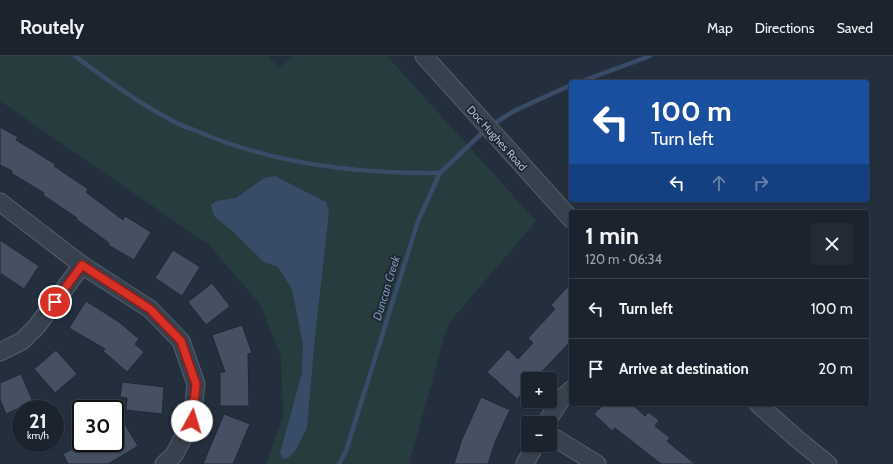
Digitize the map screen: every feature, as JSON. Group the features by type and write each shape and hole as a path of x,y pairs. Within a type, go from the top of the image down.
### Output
{"street":[{"name":"Doc Hughes Road","path":"424,56 569,217"},
{"path":"0,202 82,265 150,309 181,341 196,384 192,421 174,455 164,464"},
{"path":"0,352 22,341 37,326 82,265"},
{"path":"550,416 562,398 569,392"},
{"path":"760,406 828,464"},
{"path":"557,439 597,464"},
{"path":"525,464 531,452"}],"green space":[{"path":"0,56 268,56 279,68 293,56 387,56 536,221 448,324 409,464 266,464 283,417 281,356 260,304 209,245 0,101"}],"water":[{"path":"275,176 326,202 329,212 315,337 307,427 296,450 288,458 283,459 280,453 302,373 303,344 292,289 278,267 264,262 231,230 214,216 211,205 216,201 236,198 264,178"}],"building":[{"path":"0,127 18,137 16,140 55,164 54,166 88,189 86,192 123,220 125,216 151,232 134,260 108,245 109,243 76,219 77,218 43,195 44,193 11,173 12,171 0,165"},
{"path":"0,240 39,266 24,289 0,273"},
{"path":"173,250 200,267 182,296 155,278"},
{"path":"212,283 230,306 206,325 188,302"},
{"path":"569,285 569,343 542,372 521,372 521,395 517,399 487,372 508,349 518,359 533,343 528,338 555,309 551,305"},
{"path":"86,301 119,322 139,339 135,344 144,352 127,372 103,351 105,349 69,328"},
{"path":"242,325 252,353 248,354 249,406 220,406 220,372 225,372 212,335"},
{"path":"56,350 77,374 55,393 34,369"},
{"path":"21,374 32,400 12,400 12,411 6,414 0,400 0,383"},
{"path":"122,382 164,387 162,414 126,410 127,398 120,397"},
{"path":"481,397 510,410 495,442 488,464 454,464 462,439"},
{"path":"602,406 634,406 645,416 648,412 659,420 655,426 670,438 667,441 695,464 661,464 615,428 612,431 594,414"},
{"path":"224,414 250,424 233,464 203,464"},
{"path":"124,423 138,446 108,464 68,464 63,454 72,449 72,452 124,452"}],"waterway":[{"path":"75,56 122,90 158,113 174,122 228,143 257,152 317,165 378,172 440,173"},
{"name":"Duncan Creek","path":"585,80 650,56"},
{"name":"Duncan Creek","path":"498,121 516,110 569,86"},
{"name":"Duncan Creek","path":"339,464 346,451 418,221 440,173 481,134"}],"route":[{"path":"55,302 82,265 150,309 181,341 196,384 192,421"}]}
